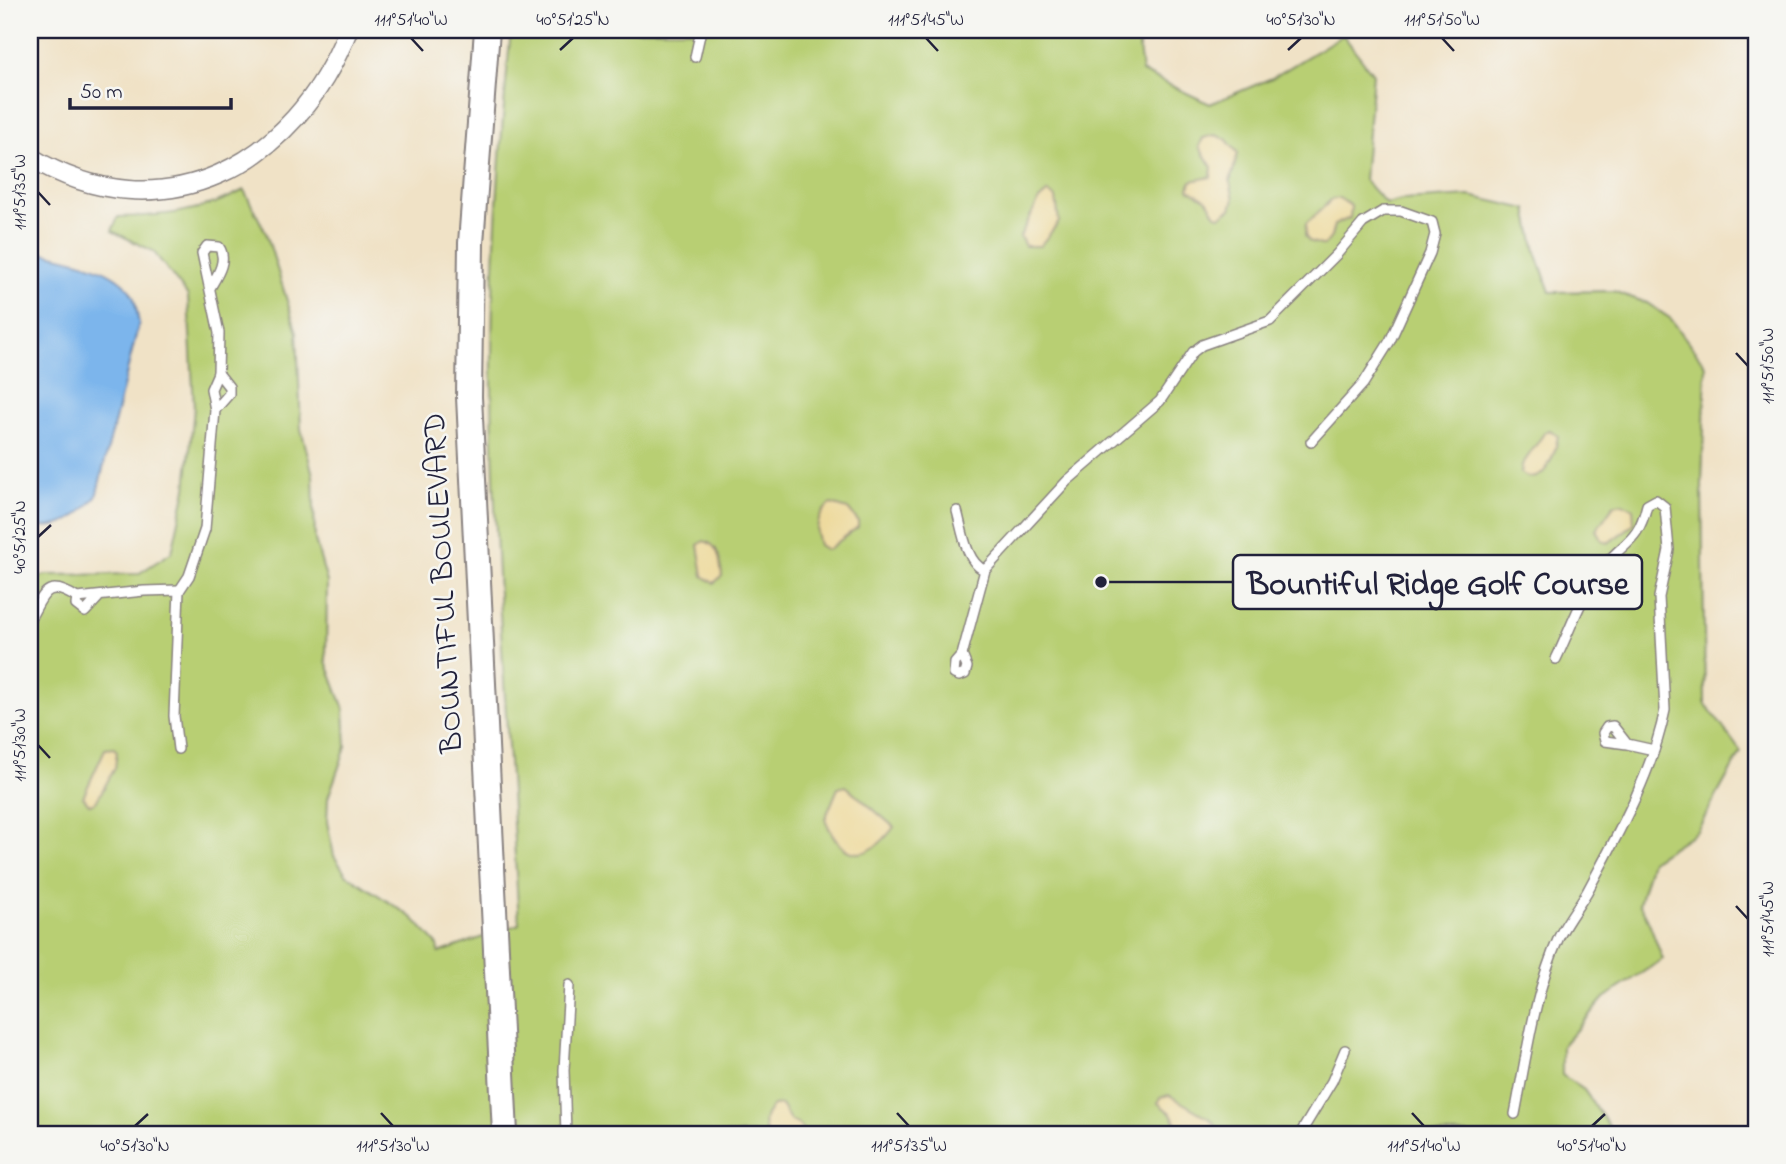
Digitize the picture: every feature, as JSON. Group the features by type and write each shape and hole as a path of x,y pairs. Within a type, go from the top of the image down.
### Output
{"main road":[{"name":"BOUNTIFUL BOULEVARD","path":"487,30 471,243 469,397 505,1134"}],"street":[{"path":"30,157 65,175 110,188 156,189 207,178 253,156 294,121 313,98 348,30"}],"lane":[{"path":"695,57 701,30"},
{"path":"962,655 985,570 1067,481 1160,401 1193,352 1202,345 1270,321 1337,254 1363,223 1383,211 1401,211 1425,217 1432,222 1435,234 1430,253 1391,341 1363,384 1311,442"},
{"path":"178,749 174,716 179,592 189,576 205,529 215,410 211,389 218,373 219,333 210,288"},
{"path":"215,410 229,394 229,387 218,373"},
{"path":"1515,1114 1530,1038 1559,937 1628,813 1654,750 1665,710 1659,597 1669,550 1665,507 1661,502 1656,500 1647,505 1642,528 1604,565 1584,597 1556,659"},
{"path":"957,511 972,559 978,568 985,570"},
{"path":"30,619 44,593 52,589 60,588 77,598 98,598 144,590 179,592"},
{"path":"77,598 76,605 85,612 98,598"},
{"path":"1627,744 1654,750"},
{"path":"566,1134 564,1070 569,985"},
{"path":"1300,1134 1332,1081 1345,1050"}],"green space":[{"path":"511,30 1137,30 1142,72 1210,104 1272,78 1343,35 1373,74 1364,180 1386,204 1402,200 1470,196 1527,209 1536,252 1550,292 1613,291 1647,303 1671,319 1706,366 1702,484 1705,703 1741,752 1697,831 1651,861 1639,904 1663,959 1604,998 1562,1046 1562,1075 1584,1090 1614,1134 30,1134 30,580 46,575 138,574 172,552 186,489 194,408 188,296 153,251 112,231 118,217 198,208 244,190 266,233 297,333 301,429 313,475 315,540 327,582 326,661 344,709 346,747 328,798 327,822 334,856 346,874 413,918 436,943 439,953 519,924 499,590 492,390 497,209"}],"sand":[{"path":"1215,135 1226,139 1238,153 1230,182 1234,199 1231,209 1220,216 1216,215 1207,200 1189,189 1191,181 1211,177 1212,167 1199,147 1203,138"},
{"path":"1048,192 1056,198 1059,222 1040,246 1025,246 1020,236 1039,200"},
{"path":"1339,198 1351,206 1350,218 1334,225 1331,237 1324,246 1309,241 1305,236 1306,224 1331,200"},
{"path":"1550,430 1558,436 1547,468 1536,477 1521,473 1522,465 1545,432"},
{"path":"1623,503 1633,509 1634,524 1608,543 1602,540 1596,530 1614,505"},
{"path":"831,504 848,509 858,521 858,527 827,550 819,545 817,528 820,517"},
{"path":"704,541 713,546 720,559 722,576 714,583 703,576 698,545"},
{"path":"114,748 117,751 115,768 96,802 89,804 83,797 105,749"},
{"path":"846,786 894,827 884,839 865,852 856,853 840,844 825,819 838,788"},
{"path":"1169,1095 1210,1119 1224,1134 1201,1134 1180,1129 1170,1113 1158,1103 1160,1097"},
{"path":"781,1105 790,1120 799,1125 806,1134 766,1134 766,1116 773,1106"}],"water":[{"path":"30,250 72,259 115,277 133,296 139,323 96,497 75,517 50,527 30,525"}],"place":[{"name":"Bountiful Ridge Golf Course","path":"1101,582"}]}
